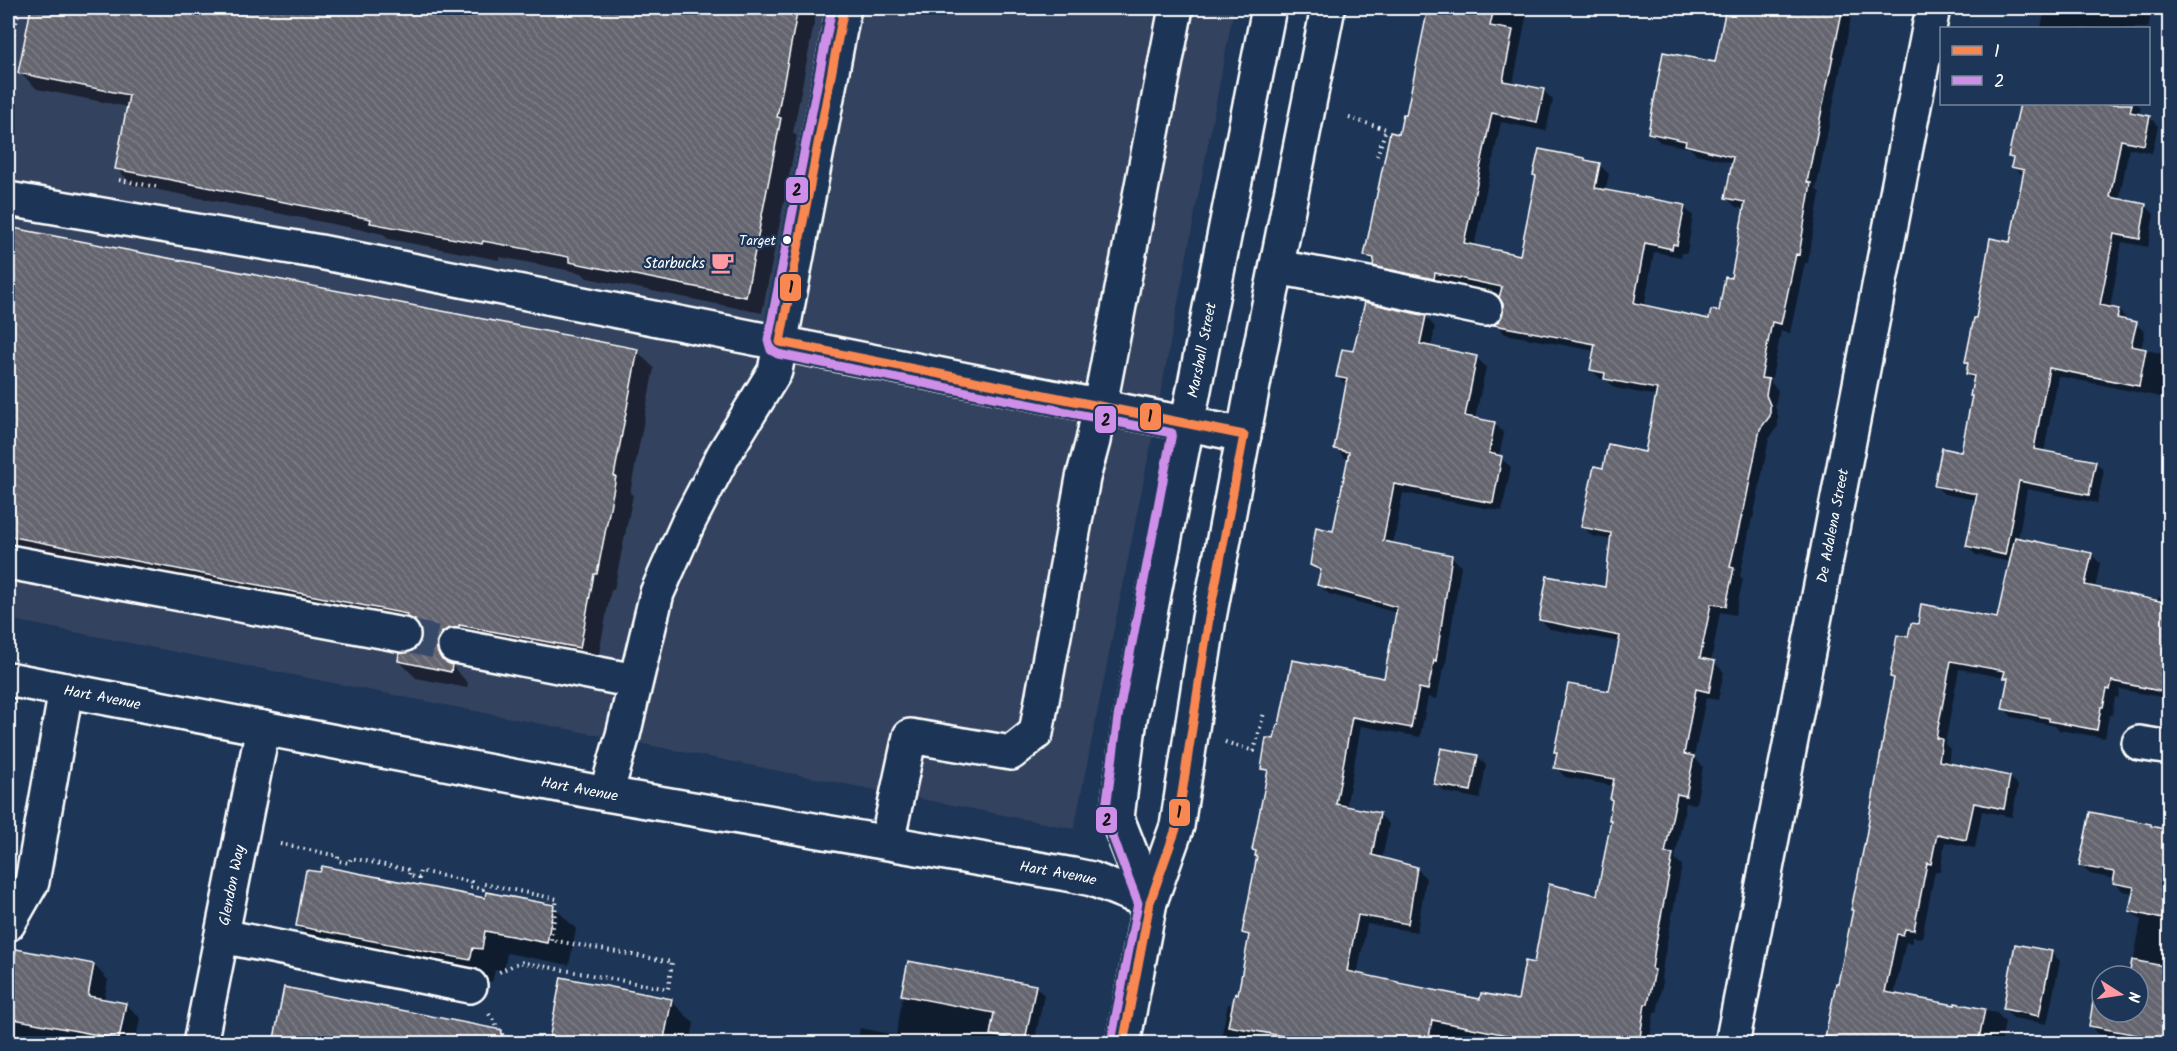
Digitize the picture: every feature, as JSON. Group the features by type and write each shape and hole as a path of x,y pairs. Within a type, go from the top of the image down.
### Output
{"street":[{"path":"606,794 657,593 689,521 724,454 775,371 844,8"},
{"path":"887,842 910,736 1011,753 1036,733 1083,478 1100,405 1176,8"},
{"name":"Marshall Street","path":"1150,902 1118,818 1130,719 1269,8"},
{"path":"1123,1044 1150,902 1177,826 1209,618 1328,8"},
{"name":"De Adalena Street","path":"1732,1044 1933,8"},
{"path":"8,199 320,252 1244,435"},
{"path":"1277,267 1485,309"},
{"path":"8,562 403,635"},
{"path":"455,646 634,681"},
{"name":"Hart Avenue","path":"8,679 606,794 1083,877 1150,902"},
{"path":"8,924 32,882 66,690"},
{"name":"Glendon Way","path":"200,1044 263,728"},
{"path":"222,936 470,986"}],"path":[{"path":"8,64 19,8"},
{"path":"1349,118 1386,129 1377,156"},
{"path":"1225,742 1254,751 1264,713"},
{"path":"280,844 338,856 338,861 350,863 351,858 410,870 409,876 419,878 420,871 471,882 470,887 483,889 484,884 557,899 551,940 672,962 668,989 520,962 470,986 504,1037 535,1044"}],"shaded area":[{"path":"8,8 1234,8 1150,449 1074,829 8,619"}],"building":[{"path":"31,8 798,8 777,117 781,118 746,297 569,262 569,257 483,241 482,244 370,223 371,219 115,169 129,95 18,73"},
{"path":"1428,8 1494,8 1490,26 1513,30 1503,81 1544,89 1537,123 1492,113 1464,243 1520,255 1536,176 1533,175 1539,149 1585,158 1585,160 1600,163 1595,188 1685,205 1677,245 1673,244 1672,249 1645,243 1634,303 1709,319 1711,310 1719,311 1725,277 1731,278 1745,202 1725,198 1733,157 1685,145 1686,141 1648,133 1663,52 1715,62 1726,8 1819,8 1842,12 1807,182 1811,183 1799,255 1796,254 1781,324 1772,322 1761,378 1769,379 1766,395 1770,405 1770,416 1760,429 1730,567 1734,568 1726,606 1711,604 1700,658 1715,661 1709,692 1696,689 1684,754 1694,756 1686,796 1677,794 1665,853 1673,854 1655,948 1652,969 1655,970 1648,1004 1645,1004 1639,1044 1511,1044 1512,1036 1432,1020 1428,1044 1326,1044 1228,1026 1235,993 1238,994 1249,935 1242,933 1257,856 1255,856 1256,851 1252,850 1268,770 1261,769 1266,738 1274,739 1277,725 1279,725 1292,660 1384,678 1397,607 1317,585 1321,570 1310,565 1316,527 1333,531 1349,452 1334,449 1347,379 1336,377 1342,349 1353,351 1365,302 1426,316 1420,344 1477,356 1465,416 1495,422 1489,453 1502,456 1493,503 1394,484 1383,541 1452,555 1436,661 1434,660 1428,690 1419,688 1411,728 1352,717 1336,804 1380,813 1372,855 1417,867 1408,924 1358,915 1347,971 1480,999 1481,993 1518,1000 1525,961 1534,963 1549,884 1597,895 1611,820 1609,820 1612,800 1610,799 1614,779 1554,768 1557,752 1554,752 1568,684 1609,691 1620,636 1539,620 1547,576 1605,587 1611,533 1581,527 1594,466 1603,468 1608,444 1645,452 1657,389 1604,379 1605,373 1590,370 1595,344 1494,325 1499,321 1503,312 1503,304 1499,298 1502,287 1435,273 1434,279 1373,266 1374,258 1364,256 1390,132 1399,134 1403,114 1406,115"},
{"path":"2020,105 2132,105 2130,112 2150,116 2144,145 2121,140 2110,197 2146,204 2140,239 2114,234 2100,305 2119,309 2117,318 2137,322 2131,346 2146,349 2139,386 2049,368 2034,449 2096,461 2089,495 2019,481 2005,555 1966,546 1977,494 1934,486 1942,448 1961,452 1974,376 1966,374 1968,363 1965,362 1974,318 1976,318 1990,238 2010,242 2024,170 2011,167 2013,158 2008,157"},
{"path":"8,227 638,349 614,476 616,477 580,648 459,625 459,628 449,628 441,633 437,643 438,653 442,660 452,665 451,672 398,661 399,653 410,652 417,648 421,639 420,628 415,620 406,617 407,614 8,536"},
{"path":"2015,537 2092,553 2085,585 2169,603 2169,693 2112,681 2110,690 2107,689 2103,707 2101,707 2097,730 2002,709 2008,678 2003,678 2005,671 1951,661 1936,738 1942,739 1939,761 2010,776 2004,809 1974,803 1966,840 1937,834 1931,864 1927,863 1914,930 1905,929 1903,935 1897,934 1885,992 1985,1009 1978,1044 1831,1044 1832,1038 1825,1037 1853,910 1851,910 1894,678 1890,677 1897,635 1908,637 1911,623 1918,624 1921,604 1997,618"},
{"path":"1441,748 1478,755 1471,791 1434,784"},
{"path":"2090,812 2151,824 2151,826 2169,830 2169,886 2162,919 2129,911 2134,887 2113,883 2115,872 2079,866"},
{"path":"322,866 485,898 486,892 554,905 547,943 485,931 482,949 473,948 470,960 296,926 306,870 320,872"},
{"path":"2015,944 2052,951 2039,1016 2003,1009"},
{"path":"16,949 94,964 88,996 126,1003 119,1039 8,1018 8,993"},
{"path":"2132,960 2169,967 2169,1044 2138,1044 2138,1035 2089,1026 2090,1020 2090,1024 2150,1024 2150,964 2131,964"},
{"path":"908,961 1036,985 1025,1041 990,1035 994,1013 901,995"},
{"path":"561,977 672,999 663,1044 567,1044 549,1040"},
{"path":"284,987 502,1030 501,1044 273,1044"}],"tunnel":[{"path":"403,635 455,646"}],"transit line":[{"name":"2","path":"832,8 768,340 771,350 778,354 1172,433 1118,717 1105,816 1138,903 1111,1042"},
{"name":"1","path":"844,8 780,342 1244,435 1209,618 1177,826 1150,902 1123,1044"}],"place":[{"name":"Target","path":"787,240"},
{"name":"Starbucks","path":"723,263"}]}
